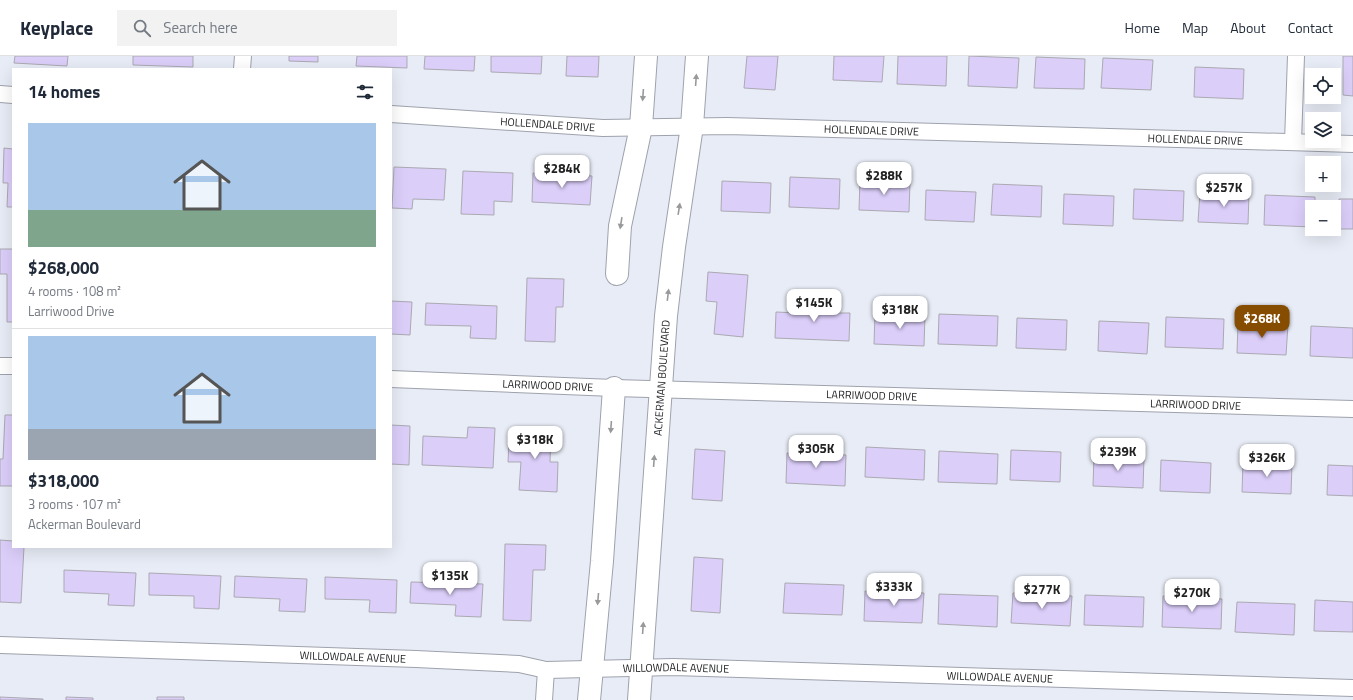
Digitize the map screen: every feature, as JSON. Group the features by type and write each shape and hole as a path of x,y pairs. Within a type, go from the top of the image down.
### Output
{"street":[{"path":"242,68 243,56"},
{"path":"617,274 620,226 641,127 646,56"},
{"name":"ACKERMAN BOULEVARD","path":"639,700 660,389 674,247 692,126 697,56"},
{"path":"1293,142 1296,56"},
{"path":"0,94 12,95"},
{"name":"HOLLENDALE DRIVE","path":"392,114 603,128 727,126 1353,144"},
{"path":"0,366 12,366"},
{"name":"LARRIWOOD DRIVE","path":"392,379 614,388 1353,409"},
{"path":"589,700 602,561 614,388"},
{"name":"WILLOWDALE AVENUE","path":"0,645 416,659 519,664 546,670 592,670 641,667 1353,688"},
{"path":"544,700 546,670"}],"building":[{"path":"15,56 68,56 67,66 14,63"},
{"path":"133,56 193,56 193,67 133,65"},
{"path":"289,56 318,56 318,62 289,61"},
{"path":"357,56 407,56 407,68 356,66"},
{"path":"425,56 475,56 474,71 424,69"},
{"path":"491,56 542,56 541,74 491,72"},
{"path":"567,56 599,56 598,77 566,76"},
{"path":"747,56 778,56 775,90 744,88"},
{"path":"834,56 884,56 882,82 833,80"},
{"path":"898,56 947,56 946,86 897,84"},
{"path":"969,56 1019,58 1017,88 968,86"},
{"path":"1343,56 1353,56 1353,96 1343,95"},
{"path":"1036,57 1085,59 1084,89 1034,88"},
{"path":"1103,58 1153,60 1151,90 1101,88"},
{"path":"1195,67 1244,69 1243,99 1194,97"},
{"path":"4,148 12,149 12,207 7,207 8,183 3,183"},
{"path":"394,167 446,169 444,200 413,199 412,209 392,208"},
{"path":"463,171 513,173 512,202 494,201 494,215 461,214"},
{"path":"533,173 592,176 590,205 532,202"},
{"path":"790,177 840,179 839,209 789,207"},
{"path":"860,180 910,182 909,212 859,210"},
{"path":"722,181 771,183 770,213 721,211"},
{"path":"993,184 1042,186 1041,217 991,215"},
{"path":"1134,189 1184,191 1183,221 1133,219"},
{"path":"926,190 976,192 974,222 925,220"},
{"path":"1200,192 1249,194 1248,224 1198,222"},
{"path":"1064,194 1114,196 1113,226 1063,224"},
{"path":"1265,195 1315,197 1315,200 1305,200 1305,227 1264,225"},
{"path":"1353,199 1353,229 1341,229 1341,200 1339,200"},
{"path":"0,249 12,249 12,322 7,322 7,274 0,274"},
{"path":"708,272 748,275 743,337 714,334 717,302 706,301"},
{"path":"527,278 564,279 563,307 556,307 555,342 525,341"},
{"path":"800,300 834,301 833,313 850,313 849,341 775,338 776,312 800,313"},
{"path":"392,301 412,302 410,335 392,334"},
{"path":"426,303 497,306 496,339 470,338 471,326 425,325"},
{"path":"875,314 925,316 924,346 874,344"},
{"path":"939,314 998,316 997,346 938,344"},
{"path":"1166,317 1224,319 1223,349 1165,347"},
{"path":"1017,318 1067,320 1066,350 1016,348"},
{"path":"1099,321 1149,323 1147,354 1098,351"},
{"path":"1238,323 1288,325 1286,355 1237,353"},
{"path":"1311,326 1353,328 1353,358 1310,356"},
{"path":"5,415 12,415 12,486 0,486 0,459 3,459"},
{"path":"392,425 410,426 409,465 392,464"},
{"path":"468,427 495,428 493,468 422,465 423,436 467,438"},
{"path":"519,428 551,429 550,462 558,462 557,492 519,490 521,462 508,462 509,442 519,443"},
{"path":"866,447 925,450 924,480 865,477"},
{"path":"695,449 725,451 722,501 692,499"},
{"path":"1011,450 1061,452 1060,482 1010,480"},
{"path":"939,451 998,454 997,484 938,482"},
{"path":"787,453 846,455 845,486 786,483"},
{"path":"1094,456 1144,458 1143,488 1093,486"},
{"path":"1161,460 1211,463 1210,493 1160,491"},
{"path":"1243,462 1292,464 1291,494 1242,492"},
{"path":"1328,465 1353,466 1353,496 1327,495"},
{"path":"0,540 12,541 12,548 24,548 21,603 0,602"},
{"path":"505,544 546,545 545,570 533,570 531,621 503,620"},
{"path":"694,557 723,559 720,613 691,611"},
{"path":"64,570 136,573 134,606 108,605 109,594 64,592"},
{"path":"149,573 221,576 219,609 194,608 194,596 149,595"},
{"path":"235,576 307,579 305,612 279,611 280,599 234,597"},
{"path":"325,577 397,580 396,613 369,612 370,600 325,599"},
{"path":"411,582 483,584 481,617 455,616 456,605 410,603"},
{"path":"785,583 844,585 842,615 783,613"},
{"path":"865,591 924,593 922,623 864,621"},
{"path":"1013,593 1072,596 1070,626 1011,623"},
{"path":"939,594 998,596 997,627 938,624"},
{"path":"1085,595 1144,597 1143,627 1084,625"},
{"path":"1163,596 1222,599 1221,629 1162,627"},
{"path":"1315,600 1353,602 1353,632 1314,631"},
{"path":"1237,602 1295,604 1294,635 1235,632"},
{"path":"0,697 43,699 43,700 0,700"},
{"path":"66,697 93,698 93,700 66,700"},
{"path":"157,697 184,697 184,700 157,700"}]}
